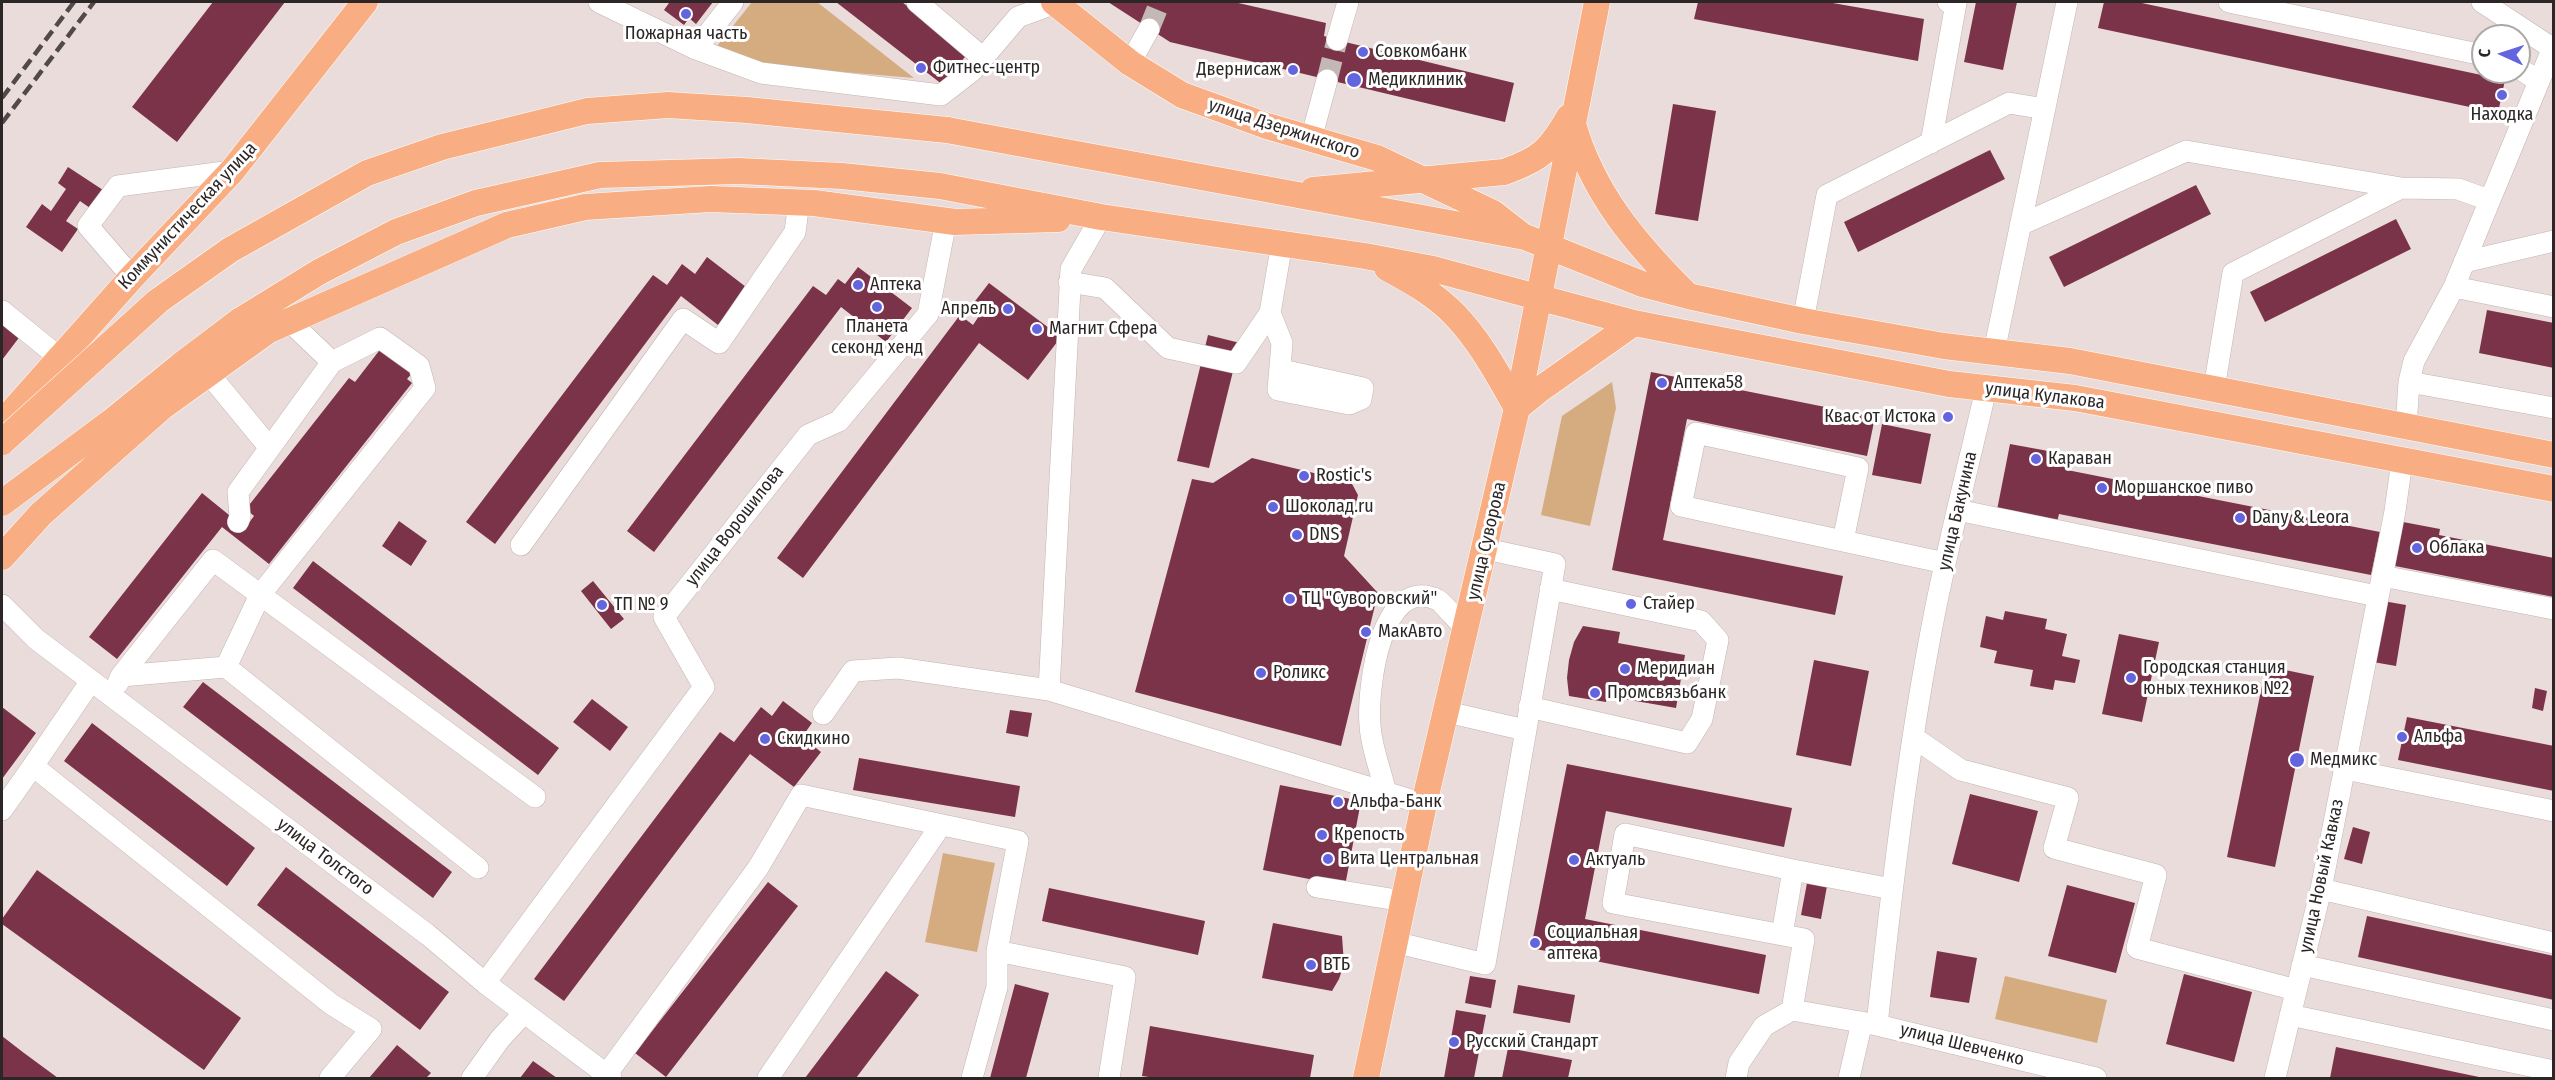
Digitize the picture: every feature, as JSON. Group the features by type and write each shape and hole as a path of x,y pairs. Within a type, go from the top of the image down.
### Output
{"main road":[{"name":"Коммунистическая улица","path":"2,423 132,277 232,171 365,2"},
{"name":"улица Дзержинского","path":"1055,2 1130,63 1182,95 1267,126 1377,158 1493,213 1525,237"},
{"name":"улица Суворова","path":"1366,1078 1424,804 1467,630 1517,408 1597,2"},
{"path":"2,442 158,301 230,250 367,173 442,147 587,111 668,105 747,110 947,130 1525,237"},
{"path":"1283,193 1504,172 1530,163 1553,144 1575,113"},
{"path":"1575,113 1580,147 1596,182 1622,223 1647,255 1688,296"},
{"path":"2,503 242,320 319,272 396,232 476,203 600,175 739,171 842,176 940,186 1101,217"},
{"path":"4,552 41,514 162,407 269,330 496,230 518,223 585,207 710,199 799,202 965,223 1101,217"},
{"name":"улица Кулакова","path":"1101,217 1365,256 1433,269 1634,323 1986,389 2074,398 2553,489"},
{"name":"улица Кулакова","path":"1525,237 1642,284 1803,321 1944,346 2070,361 2553,455"},
{"path":"1365,256 1414,282 1455,315 1481,348 1517,408 1634,323"},
{"name":"улица Бакунина","path":"1986,389 1994,352"},
{"path":"2,455 17,425 60,358"},
{"path":"2402,461 2406,427"}],"street":[{"path":"599,2 696,49 761,73 941,95 972,71 1018,17 1055,2"},
{"path":"696,49 733,2"},
{"path":"917,2 983,58"},
{"path":"1337,40 1348,2"},
{"path":"1931,143 1953,2"},
{"name":"улица Бакунина","path":"1994,352 2067,2"},
{"path":"2229,2 2471,52"},
{"path":"2406,427 2409,382 2414,361 2454,287 2553,46 2482,2"},
{"path":"1130,63 1149,29"},
{"path":"2531,76 2538,81"},
{"path":"1311,139 1327,80"},
{"path":"1803,321 1827,195 2009,103 2045,109"},
{"path":"2020,225 2186,151 2401,188 2458,189 2489,200"},
{"path":"132,277 88,226 118,186 232,171"},
{"path":"2214,389 2234,273 2401,188"},
{"path":"521,545 683,319 719,343 795,232 799,202"},
{"path":"1050,690 1071,269 1101,217"},
{"name":"улица Ворошилова","path":"485,983 704,687 664,617 807,435 839,421 928,314 946,221"},
{"path":"2464,262 2553,241"},
{"path":"1070,282 1106,288 1168,348 1236,363 1270,313 1282,243"},
{"path":"2454,287 2553,307"},
{"path":"2,311 60,358"},
{"path":"1270,313 1282,343 1282,370"},
{"path":"288,321 332,362"},
{"path":"226,667 260,595 424,388 419,366 380,338 332,362 238,492 240,517 238,522"},
{"path":"209,374 269,447"},
{"path":"2409,382 2553,408"},
{"name":"улица Бакунина","path":"1848,1078 1869,1023 1892,889 1913,738 1945,563 1986,389"},
{"path":"1843,541 1858,468 1696,434 1681,506 1843,541 1945,563"},
{"name":"улица Новый Кавказ","path":"2275,1078 2321,889 2402,461"},
{"path":"1956,510 2379,586 2553,609"},
{"path":"1394,942 1485,964 1555,564 1486,549"},
{"path":"113,698 121,676 213,560 535,796"},
{"path":"1529,706 1687,742 1702,719 1718,640 1701,621 1550,589"},
{"path":"1386,793 1370,726 1371,690 1384,628 1396,608 1408,600 1421,597 1440,601 1467,630"},
{"name":"улица Толстого","path":"2,605 36,639 428,935 485,983 608,1077"},
{"path":"121,676 226,667 478,868"},
{"path":"823,714 853,671 898,668 1050,690 1424,804"},
{"path":"2,810 91,681"},
{"path":"1447,712 1525,730"},
{"path":"1913,738 1961,770 2068,798 2054,848 2156,875 2137,948 2296,990"},
{"path":"33,766 331,1004 371,1029 330,1078"},
{"path":"2345,769 2553,811"},
{"path":"608,1077 758,868 801,795 1018,841 997,951 997,987 972,1078"},
{"path":"768,1078 941,825"},
{"path":"1736,1078 1739,1063 1764,1026 1792,1010 1804,939 1612,903 1625,834 1892,889"},
{"path":"1782,935 1793,870"},
{"path":"1317,887 1403,901"},
{"path":"2321,889 2553,943"},
{"path":"997,951 1125,976 1109,1078"},
{"path":"2302,965 2553,1020"},
{"name":"улица Шевченко","path":"1792,1010 1869,1023 2096,1078"},
{"path":"472,1078 500,1039 524,1013"},
{"path":"2290,1015 2553,1071"}],"shaded area":[{"path":"752,2 817,2 914,78 761,65 717,46"},
{"path":"1612,382 1616,408 1590,526 1541,515 1562,416"},
{"path":"943,853 995,863 977,952 925,942"},
{"path":"2005,976 2107,1000 2097,1043 1995,1019"}],"building":[{"path":"213,2 285,2 177,142 132,107"},
{"name":"Пожарная часть","path":"667,2 713,2 696,24 689,18 684,25 664,10 669,3"},
{"path":"836,2 902,2 968,53 943,85"},
{"path":"1108,2 1234,2 1326,23 1324,36 1514,83 1505,122 1170,42"},
{"path":"1698,2 1827,2 1924,19 1918,61 1694,19"},
{"path":"1976,2 2017,2 2003,70 1964,62"},
{"path":"2104,2 2137,2 2471,73 2471,84 2504,84 2498,113 2098,28"},
{"path":"1673,104 1716,111 1698,221 1655,214"},
{"path":"1990,150 2005,179 1858,252 1844,222"},
{"path":"68,167 103,190 90,208 80,201 66,221 78,229 62,252 26,227 42,204 51,211 66,189 58,183"},
{"path":"2196,185 2211,214 2064,287 2049,257"},
{"path":"2396,219 2411,249 2265,322 2250,292"},
{"path":"707,257 746,287 718,325 681,296 495,544 466,522 653,275 667,285 682,264 695,274"},
{"path":"858,267 912,308 886,342 841,307 654,552 627,531 813,286 826,295 838,279 845,284"},
{"path":"989,283 1061,337 1028,380 979,343 803,578 777,558 960,315 973,325 979,316 969,309"},
{"path":"2487,310 2554,323 2554,368 2479,353"},
{"path":"2,320 21,335 2,360"},
{"path":"1208,335 1240,343 1209,468 1177,461"},
{"path":"382,347 414,371 407,379 412,383 269,564 222,527 117,659 89,637 202,493 245,528 254,516 246,509 349,378 355,382"},
{"path":"1651,372 1875,417 1867,456 1687,419 1663,540 1843,576 1835,615 1612,570"},
{"path":"1882,424 1931,434 1921,484 1872,475"},
{"path":"2010,444 2070,455 2067,470 2380,532 2371,575 2059,514 2057,522 1997,510"},
{"path":"1252,458 1351,482 1358,495 1344,556 1378,593 1341,746 1135,692 1192,479 1213,483"},
{"path":"399,521 427,541 411,566 382,546"},
{"path":"2403,522 2440,529 2439,535 2554,558 2554,597 2395,566"},
{"path":"313,561 559,748 538,775 293,588"},
{"name":"ТП № 9","path":"593,581 624,619 611,629 581,591"},
{"path":"2383,601 2406,605 2396,666 2373,662"},
{"path":"2005,611 2047,619 2045,629 2067,634 2062,656 2080,660 2075,683 2055,680 2053,690 2030,686 2033,670 1994,663 1997,651 1980,647 1986,616 2003,620"},
{"name":"Меридиан","path":"1583,626 1620,632 1618,643 1685,655 1676,708 1607,696 1606,702 1569,696 1567,678 1569,660 1574,642"},
{"name":"Городская станция юных техников №2","path":"2119,634 2159,642 2142,722 2102,714"},
{"path":"1814,660 1869,671 1851,766 1796,755"},
{"path":"2266,666 2314,676 2275,867 2227,857"},
{"path":"203,682 452,872 433,898 183,707"},
{"path":"2535,688 2547,691 2543,711 2532,708"},
{"path":"592,699 628,727 610,751 573,722"},
{"path":"783,701 812,723 802,737 821,752 794,787 750,754 564,1001 534,979 720,732 734,742 761,707 772,716"},
{"path":"2,707 36,733 2,779"},
{"path":"1010,710 1032,713 1028,737 1006,733"},
{"path":"2407,717 2554,746 2554,791 2398,760"},
{"path":"92,723 255,848 227,886 64,761"},
{"path":"859,758 1020,786 1015,817 853,790"},
{"path":"1567,764 1792,808 1784,847 1606,811 1585,919 1766,955 1759,994 1531,948"},
{"path":"1280,785 1361,801 1345,886 1263,870"},
{"path":"1970,794 2038,811 2019,882 1952,864"},
{"path":"2353,827 2370,832 2362,864 2344,859"},
{"path":"286,867 449,992 420,1030 257,905"},
{"path":"37,870 241,1018 204,1070 2,924 2,919"},
{"path":"768,882 798,906 666,1077 635,1053"},
{"path":"1807,883 1827,886 1821,919 1801,915"},
{"path":"2067,885 2135,903 2116,973 2048,956"},
{"path":"1049,888 1205,921 1198,955 1042,921"},
{"path":"2367,916 2554,956 2554,1000 2358,957"},
{"path":"1273,923 1342,936 1344,964 1332,991 1262,978"},
{"path":"1937,951 1977,958 1969,1003 1930,997"},
{"path":"886,971 919,995 856,1078 805,1078"},
{"path":"2184,974 2252,992 2234,1062 2166,1044"},
{"path":"1470,976 1496,980 1491,1008 1465,1003"},
{"path":"1015,984 1049,993 1026,1078 990,1078"},
{"path":"1518,985 1575,995 1570,1023 1513,1013"},
{"path":"1456,1010 1486,1015 1474,1078 1444,1078"},
{"path":"1150,1026 1314,1055 1310,1078 1156,1078 1142,1076"},
{"path":"2,1036 24,1053 58,1078 2,1078"},
{"path":"397,1045 431,1073 426,1078 369,1078"},
{"path":"2336,1047 2479,1077 2479,1078 2330,1078"},
{"path":"1508,1048 1572,1060 1568,1078 1502,1078"},
{"path":"533,1061 557,1078 520,1078"}],"tunnel":[{"path":"1149,29 1160,2"},
{"path":"1327,80 1337,40"}],"railway":[{"path":"2,98 74,2"},
{"path":"2,123 94,2"}],"place":[{"name":"Пожарная часть","path":"686,14"},
{"name":"Совкомбанк","path":"1363,52"},
{"name":"Фитнес-центр","path":"921,68"},
{"name":"Двернисаж","path":"1293,70"},
{"name":"Медиклиник","path":"1354,80"},
{"name":"Находка","path":"2502,95"},
{"name":"Аптека","path":"858,285"},
{"name":"Планета секонд хенд","path":"877,307"},
{"name":"Апрель","path":"1008,309"},
{"name":"Магнит Сфера","path":"1037,329"},
{"name":"Аптека58","path":"1662,383"},
{"name":"Квас от Истока","path":"1948,417"},
{"name":"Караван","path":"2036,459"},
{"name":"Rostic's","path":"1304,476"},
{"name":"Моршанское пиво","path":"2102,488"},
{"name":"Шоколад.ru","path":"1273,507"},
{"name":"Dany & Leora","path":"2240,518"},
{"name":"DNS","path":"1297,535"},
{"name":"Облака","path":"2417,548"},
{"name":"ТЦ \"Суворовский\"","path":"1290,599"},
{"name":"Стайер","path":"1631,604"},
{"name":"ТП № 9","path":"602,605"},
{"name":"МакАвто","path":"1366,632"},
{"name":"Меридиан","path":"1625,669"},
{"name":"Роликс","path":"1261,673"},
{"name":"Городская станция юных техников №2","path":"2131,678"},
{"name":"Промсвязьбанк","path":"1595,693"},
{"name":"Альфа","path":"2402,737"},
{"name":"Скидкино","path":"765,739"},
{"name":"Медмикс","path":"2297,760"},
{"name":"Альфа-Банк","path":"1338,802"},
{"name":"Крепость","path":"1322,835"},
{"name":"Вита Центральная","path":"1328,859"},
{"name":"Актуаль","path":"1574,860"},
{"name":"Социальная аптека","path":"1535,943"},
{"name":"ВТБ","path":"1311,965"},
{"name":"Русский Стандарт","path":"1454,1042"}]}
